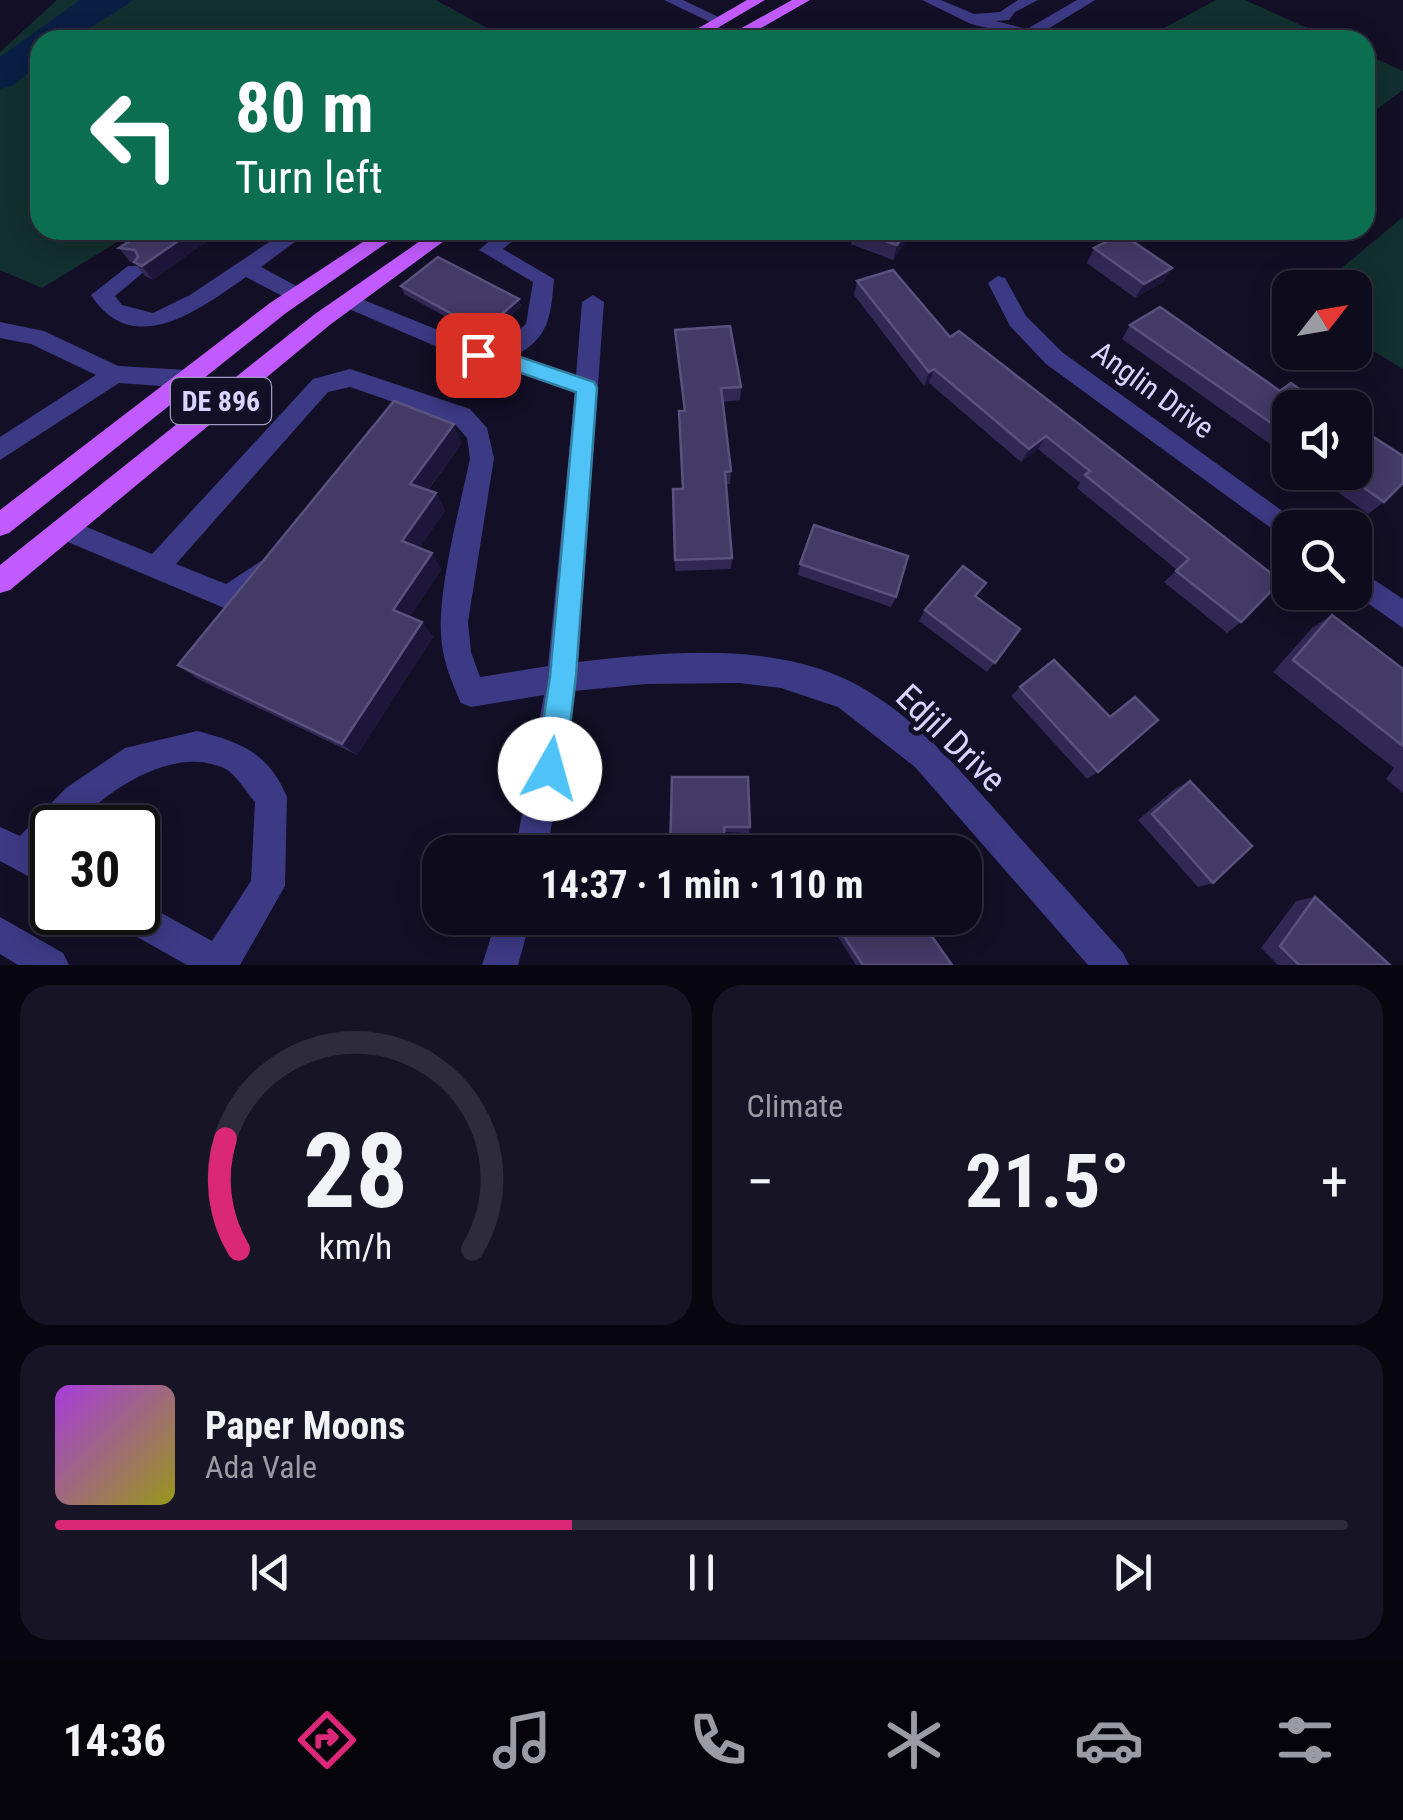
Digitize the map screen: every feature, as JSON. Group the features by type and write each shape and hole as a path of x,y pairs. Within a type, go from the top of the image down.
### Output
{"main road":[{"path":"703,30 758,0"},
{"path":"747,30 803,0"},
{"name":"DE 896","path":"0,526 297,295 380,240"},
{"name":"DE 896","path":"0,581 349,301 435,240"}],"street":[{"path":"670,0 719,21"},
{"path":"929,0 1002,30"},
{"path":"943,0 972,14 1004,18 1027,16 1041,8 1042,0"},
{"path":"1004,18 1010,9 1032,0"},
{"path":"1036,30 1088,0"},
{"path":"976,22 984,30"},
{"path":"135,271 102,295 115,311 155,322 287,240"},
{"path":"494,356 529,335 539,320 544,279 489,250 502,240"},
{"path":"247,268 297,295"},
{"name":"Anglin Drive","path":"998,283 1018,321 1054,358 1272,518"},
{"path":"349,301 478,355 494,356 586,388"},
{"path":"536,835 563,676 594,302"},
{"path":"0,330 36,337 115,374 188,378"},
{"path":"0,450 115,374"},
{"name":"Edjil Drive","path":"156,568 321,385 350,378 395,403 462,416 478,434 482,458 454,622 457,652 471,693 563,676 735,668 779,672 824,684 884,721 926,756 1111,965"},
{"path":"65,528 230,598 256,580 280,549"},
{"path":"1372,591 1403,614"},
{"path":"25,857 77,799 136,759 198,746 236,756 271,797 268,886 219,964 160,931"},
{"path":"0,934 50,965"},
{"path":"500,965 509,935"}],"green space":[{"path":"57,0 436,0 491,30 30,30 30,240 121,240 42,288 0,270 0,52"},
{"path":"1216,0 1245,0 1312,30 1160,30"},
{"path":"1375,58 1403,71 1403,90 1375,111"},
{"path":"1403,217 1403,369 1372,350 1372,270 1339,270"}],"building":[{"path":"131,240 180,240 142,266 134,262 138,257 135,250 119,248"},
{"path":"1110,240 1131,240 1172,268 1144,284 1094,248"},
{"path":"438,257 519,299 483,331 401,286"},
{"path":"893,270 950,337 959,331 1272,574 1272,590 1241,622 1176,571 1189,559 1085,475 1090,471 1046,436 1029,449 934,369 929,372 857,281"},
{"path":"1160,307 1279,390 1272,390 1272,424 1130,325"},
{"path":"730,326 741,387 721,388 731,471 725,472 732,558 675,560 673,489 683,489 679,411 685,411 675,330"},
{"path":"1291,383 1301,390 1281,390"},
{"path":"394,401 454,424 410,484 436,493 402,541 432,553 393,610 422,622 342,744 178,665"},
{"path":"1372,436 1403,456 1403,483 1384,502 1367,490 1372,490"},
{"path":"814,525 908,556 896,597 800,564"},
{"path":"963,566 986,583 975,596 1020,629 995,663 925,610"},
{"path":"1332,615 1403,669 1403,746 1293,660"},
{"path":"1054,660 1110,717 1135,697 1158,720 1098,772 1020,687"},
{"path":"672,777 748,777 750,827 724,827 724,835 670,835"},
{"path":"1190,781 1252,846 1213,883 1152,814"},
{"path":"1315,897 1390,965 1299,965 1280,946"},
{"path":"843,935 931,935 952,965 863,965"}],"waterway":[{"path":"59,30 91,8 115,0"},
{"path":"0,77 30,52"}],"route":[{"path":"478,355 494,356 586,388 563,676 550,769"}]}
